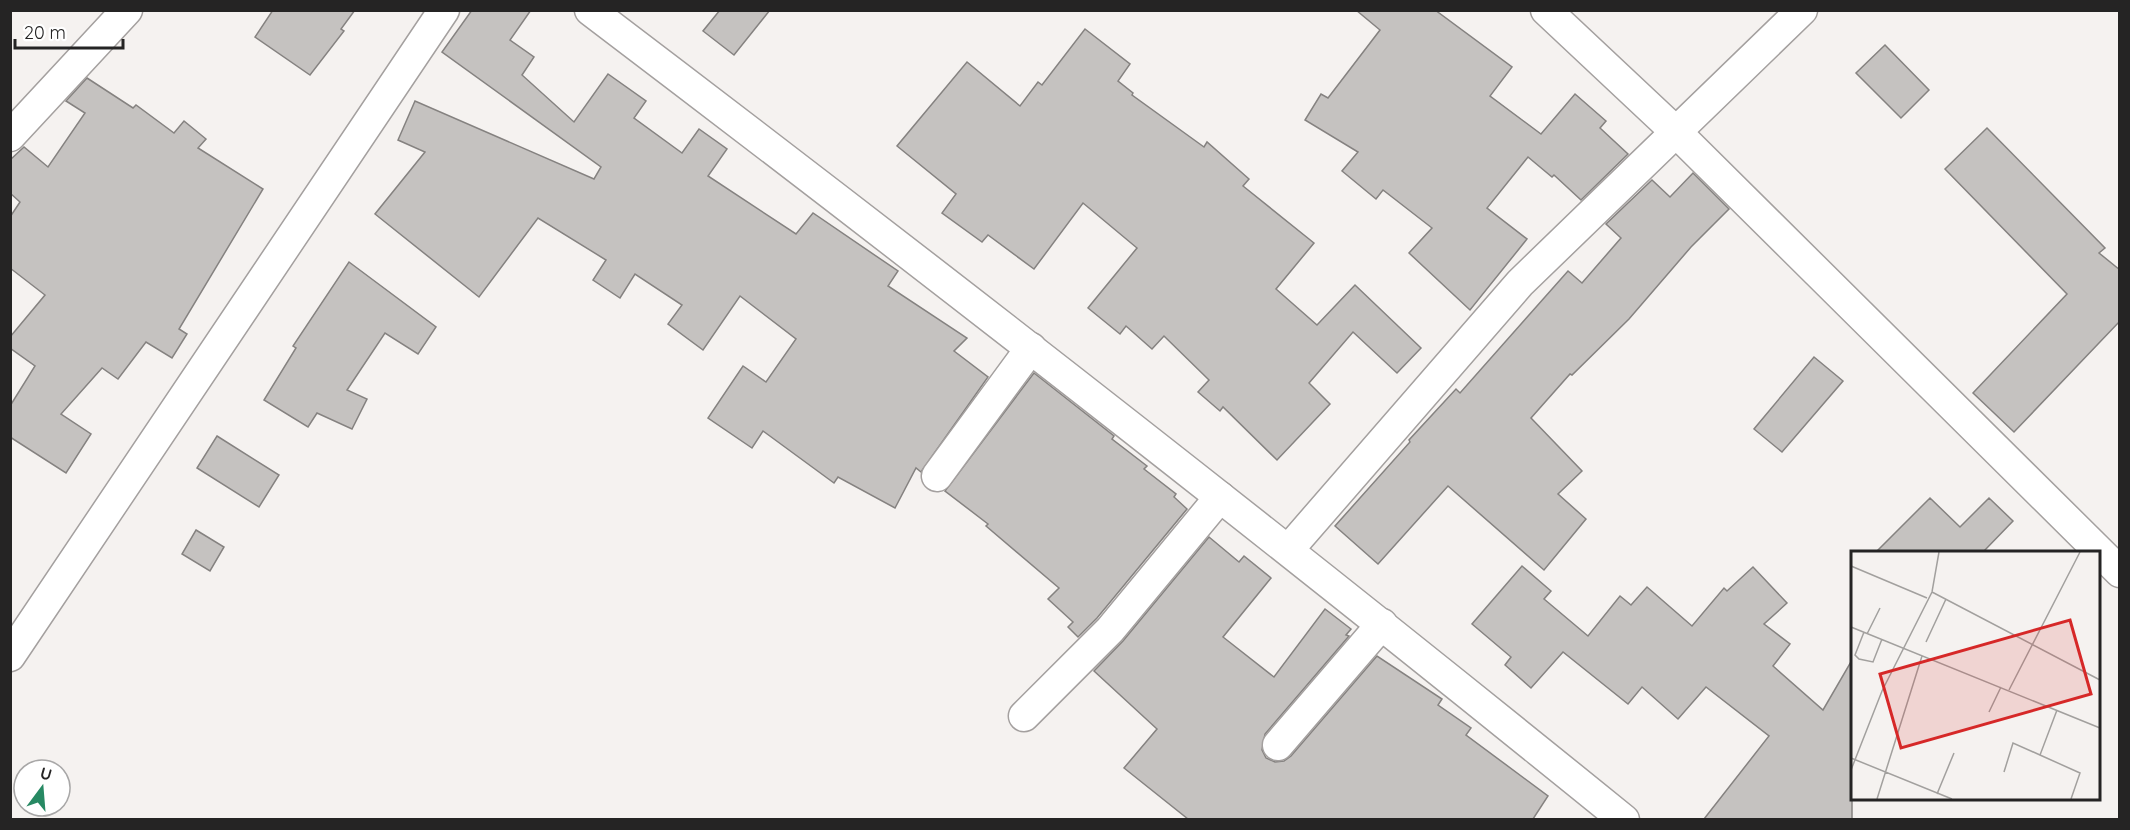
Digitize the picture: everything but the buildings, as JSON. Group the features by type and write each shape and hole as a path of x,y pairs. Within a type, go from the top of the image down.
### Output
{"street":[{"path":"10,136 127,10"},
{"path":"10,656 444,10"},
{"path":"590,10 868,220 1289,549 1624,819"},
{"path":"1546,10 1676,132 2099,551"},
{"path":"1289,549 1520,283 1802,10"},
{"path":"937,476 1031,348"},
{"path":"1024,716 1110,630 1220,497"},
{"path":"2100,552 2120,572"},
{"path":"1278,745 1382,624"}]}
